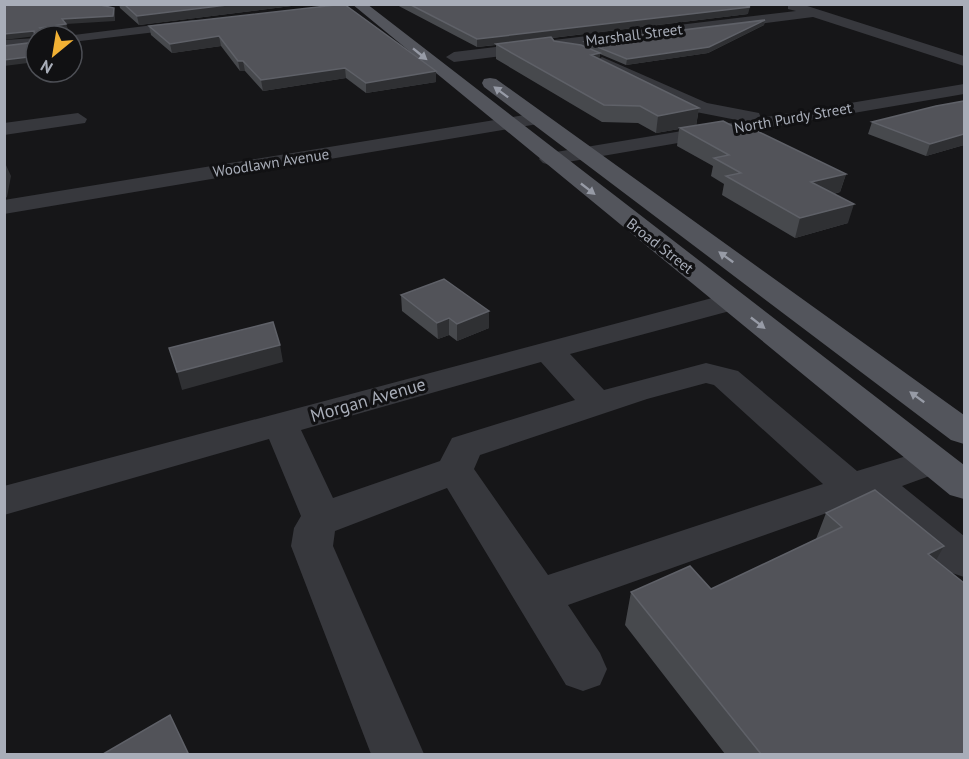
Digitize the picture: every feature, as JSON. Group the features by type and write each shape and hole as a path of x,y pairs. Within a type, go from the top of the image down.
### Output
{"main road":[{"name":"Broad Street","path":"383,4 964,432"},
{"name":"Broad Street","path":"352,6 506,124 949,473"}],"street":[{"path":"788,4 964,60"},
{"name":"Marshall Street","path":"454,57 813,13"},
{"path":"84,37 207,22"},
{"path":"4,45 24,43"},
{"path":"549,45 562,51 585,54 702,108 749,116 765,123"},
{"name":"North Purdy Street","path":"550,159 964,89"},
{"name":"Woodlawn Avenue","path":"4,207 537,118"},
{"path":"4,129 78,119"},
{"name":"Morgan Avenue","path":"4,501 731,302"},
{"path":"549,350 598,404"},
{"path":"397,754 312,546 315,528 322,518 455,470 465,447 598,404 706,373 726,378 964,561"},
{"path":"281,425 322,518"},
{"path":"455,470 584,669"},
{"path":"538,597 861,484 949,473"}],"building":[{"path":"4,4 96,4 114,8 113,16 62,19 66,24 24,24 24,32 4,34"},
{"path":"124,4 235,4 137,16"},
{"path":"344,4 436,71 366,83 345,68 261,80 243,61 238,61 219,36 170,44 149,26"},
{"path":"409,4 742,4 750,7 477,39"},
{"path":"765,20 709,47 627,59 585,42"},
{"path":"551,37 554,41 581,45 600,53 591,55 699,108 658,116 640,106 604,105 496,44"},
{"path":"24,44 24,58 4,60 4,46"},
{"path":"964,101 964,134 930,144 872,122 936,106"},
{"path":"723,121 746,133 757,131 846,174 811,182 854,204 800,218 726,176 741,173 714,158 729,155 680,128"},
{"path":"444,279 489,311 457,324 449,318 437,323 401,295"},
{"path":"273,322 280,345 177,372 169,348"},
{"path":"875,490 944,546 928,554 964,583 964,754 761,754 631,592 690,566 711,589 842,527 826,513"},
{"path":"170,715 188,753 103,754"}]}
